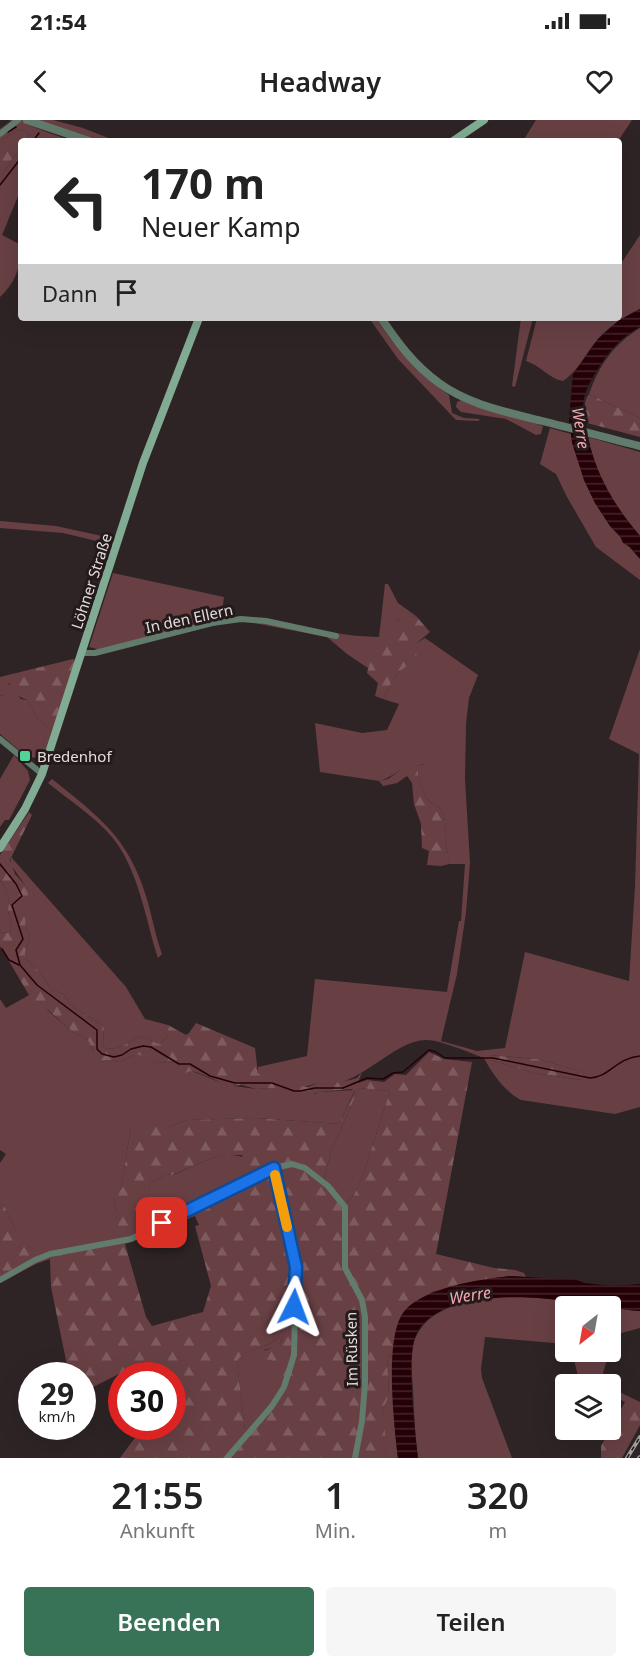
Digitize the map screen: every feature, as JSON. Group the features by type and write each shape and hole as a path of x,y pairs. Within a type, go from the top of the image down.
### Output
{"main road":[{"path":"457,138 484,120"},
{"name":"Löhner Straße","path":"0,848 25,809 42,774 144,463 198,321"}],"street":[{"path":"0,134 18,120"},
{"path":"27,120 80,138"},
{"path":"383,321 406,354 441,385 471,401 640,446"},
{"name":"In den Ellern","path":"82,653 95,653 213,623 241,619 266,621 336,636"},
{"path":"0,739 42,774"},
{"name":"Im Rüsken","path":"274,1168 292,1164 305,1168 328,1186 345,1207 345,1268 362,1300 365,1317 365,1384 362,1421 355,1458"},
{"path":"0,1280 42,1256 131,1239 274,1168 296,1267 294,1355 284,1387 272,1406 227,1458"}],"green space":[{"path":"9,120 53,120 108,138 68,138 27,125 64,138 27,138 30,134 20,129 0,141 0,129 11,121"},
{"path":"536,120 632,120 620,138 525,138"},
{"path":"20,129 30,134 27,138 18,138 18,151 0,177 0,141"},
{"path":"18,151 18,196 2,235 18,243 18,266 14,279 0,297 0,177"},
{"path":"640,235 640,309 622,319 622,262"},
{"path":"371,321 378,321 409,360 449,395 452,413 464,418 480,419 478,421 456,420 398,359"},
{"path":"521,321 532,321 515,387 512,386"},
{"path":"536,321 619,321 601,335 582,362 563,381 553,378 526,361"},
{"path":"640,328 640,418 589,394 608,356 622,341"},
{"path":"589,394 640,418 640,437 587,423 585,404"},
{"path":"461,400 543,426 541,434 536,435 506,419 461,412 456,407 457,402"},
{"path":"550,428 571,434 584,480 595,503 610,526 640,559 640,580 596,547 556,474 540,464"},
{"path":"588,437 640,452 640,536 607,490 595,465"},
{"path":"0,521 56,526 111,538 109,544 63,533 0,528"},
{"path":"113,573 224,597 221,619 259,620 339,634 379,637 385,584 388,584 398,603 416,616 398,620 381,642 368,668 327,637 244,621 221,624 98,654 97,649 89,647"},
{"path":"416,616 430,632 417,643 415,659 396,676 383,699 375,696 378,683 367,673 378,644 397,621"},
{"path":"425,638 478,675 469,698 466,724 465,779 470,863 466,912 457,974 441,1041 477,1051 505,1048 525,952 629,981 635,887 639,754 609,739 640,649 640,1107 615,1114 521,1100 499,1082 484,1058 447,1044 427,1040 403,1046 354,1077 341,1082 303,1087 274,1076 258,1075 258,1067 307,1056 315,979 447,992 459,921 461,921 465,864 449,864 443,813 427,798 419,779 418,766 424,764 412,764 379,781 320,772 315,723 362,733 387,730 399,704 383,699 396,676 415,659 417,643","holes":["489,1055 537,1059 580,1071 581,1080 534,1073 491,1060"]},
{"path":"76,660 52,730 39,720 27,700 14,694 9,683 7,683 7,692 0,696 0,677"},
{"path":"7,682 21,699 27,700 39,720 52,730 44,755 40,758 27,757 0,734 0,696 3,695"},
{"path":"14,755 28,771 30,780 9,820 5,820 0,827 0,779"},
{"path":"430,759 418,766 418,770 425,795 443,813 449,864 441,866 427,865 429,851 422,848 421,824 414,804 412,783 407,776 397,783 383,786 379,781 388,779 406,766"},
{"path":"52,779 110,829 130,858 148,903 162,954 158,958 135,879 121,850 97,822 48,783"},
{"path":"29,812 32,815 10,860 15,874 28,892 25,926 30,936 25,954 27,960 39,971 51,989 63,994 73,1007 104,1026 103,1047 113,1049 141,1036 159,1044 168,1036 168,1025 186,1035 196,1023 255,1048 258,1074 269,1073 281,1076 297,1085 308,1087 320,1082 328,1084 350,1080 357,1078 362,1072 358,1083 367,1080 384,1082 395,1074 406,1075 429,1052 444,1059 472,1062 436,1254 494,1268 515,1270 524,1273 526,1277 495,1278 432,1292 396,1330 393,1356 387,1357 389,1396 382,1412 386,1458 120,1458 133,1440 186,1440 186,1362 108,1362 108,1380 96,1386 96,1362 66,1362 51,1287 50,1259 52,1255 119,1240 114,1197 121,1188 131,1127 169,1127 187,1120 256,1118 339,1124 355,1091 351,1089 318,1092 309,1096 295,1097 275,1088 256,1089 242,1085 230,1086 196,1072 186,1073 175,1064 157,1063 140,1055 119,1062 109,1060 99,1062 94,1057 94,1052 87,1039 73,1032 48,1010 36,1009 24,998 29,995 0,946 0,930 9,933 12,927 8,911 9,895 0,880 0,855","holes":["359,1088 390,1091 363,1175 354,1195 344,1202 324,1179 331,1152","226,1155 242,1155 249,1167 262,1166 264,1170 181,1210 180,1202 171,1199 163,1204 148,1203 150,1183 167,1174 172,1175 209,1159","195,1216 199,1225 195,1226 211,1286 203,1312 152,1326 146,1317 125,1244","280,1337 283,1338 279,1344 260,1354 262,1359 272,1360 274,1369 282,1373 279,1384 285,1388 246,1439 237,1362 245,1353"]},
{"path":"11,857 126,987 145,1019 168,1025 168,1036 159,1044 141,1036 113,1049 103,1047 104,1026 73,1007 63,994 51,989 39,971 27,960 25,954 30,936 25,926 25,885 11,865"},
{"path":"0,880 9,895 8,911 12,927 9,933 0,930"},
{"path":"24,998 47,1010 73,1032 87,1039 99,1062 109,1060 119,1062 135,1055 141,1055 157,1063 169,1062 234,1086 256,1089 275,1088 287,1092 315,1094 355,1090 339,1124 256,1118 187,1120 169,1127 131,1127 121,1188 114,1198 120,1243 52,1255 50,1259 0,1283 0,1269 3,1274 16,1231 4,1205 0,1204 0,1163 6,1154 0,1150 0,999 6,1008"},
{"path":"488,1055 537,1059 580,1071 583,1078 582,1080 534,1073 491,1060"},
{"path":"359,1088 390,1091 363,1175 354,1195 344,1202 324,1179 331,1152"},
{"path":"226,1155 248,1158 265,1170 181,1210 159,1202 151,1205 147,1203 150,1183 167,1174 173,1175 209,1159"},
{"path":"0,1204 4,1205 33,1259 3,1274 0,1269"},
{"path":"513,1296 555,1300 555,1343 485,1337 482,1378 512,1458 418,1458 411,1362 413,1346 419,1332 440,1312 453,1306 484,1299"},
{"path":"621,1309 640,1311 640,1328 621,1333"},
{"path":"280,1337 283,1338 278,1346 264,1350 282,1373 286,1388 246,1440 237,1362 245,1353 267,1345"},
{"path":"393,1356 398,1458 386,1458 382,1412 389,1396 387,1357"},
{"path":"574,1362 606,1362 603,1374 578,1374"},
{"path":"621,1393 640,1402 640,1425 622,1458 601,1458 601,1446 604,1440 621,1440 621,1409 625,1402 621,1400"}],"water":[{"name":"Werre","path":"640,309 640,327 621,340 606,357 588,387 583,404 589,441 598,470 612,498 640,536 640,559 630,547 623,543 595,503 584,480 572,443 569,419 573,374 598,339 622,319"},
{"name":"Werre","path":"511,1276 571,1278 585,1283 612,1286 640,1284 640,1311 621,1309 621,1296 555,1296 555,1299 523,1297 480,1300 441,1311 426,1321 416,1335 413,1346 412,1395 418,1458 398,1458 392,1365 396,1329 401,1316 409,1306 421,1298 451,1287"}],"waterway":[{"path":"8,132 16,127"},
{"path":"35,138 39,133"},
{"path":"0,185 18,162"},
{"path":"0,864 16,884 22,896 12,905 23,939 16,950 20,965 37,985 97,1030 97,1049 102,1054 114,1057 131,1049 151,1047 179,1064 190,1064 210,1076 235,1083 272,1083 294,1091 343,1088 367,1078 383,1079 393,1073 403,1072 429,1050 445,1058 493,1058 590,1078 603,1074 625,1060 640,1056"},
{"path":"2,949 9,960 19,965"}],"railway":[{"path":"627,1458 640,1437"}],"slow traffic":[{"path":"275,1175 287,1227"}],"place":[{"name":"Bredenhof","path":"25,756"}],"route":[{"path":"162,1223 274,1168 296,1267 294,1307"}]}
